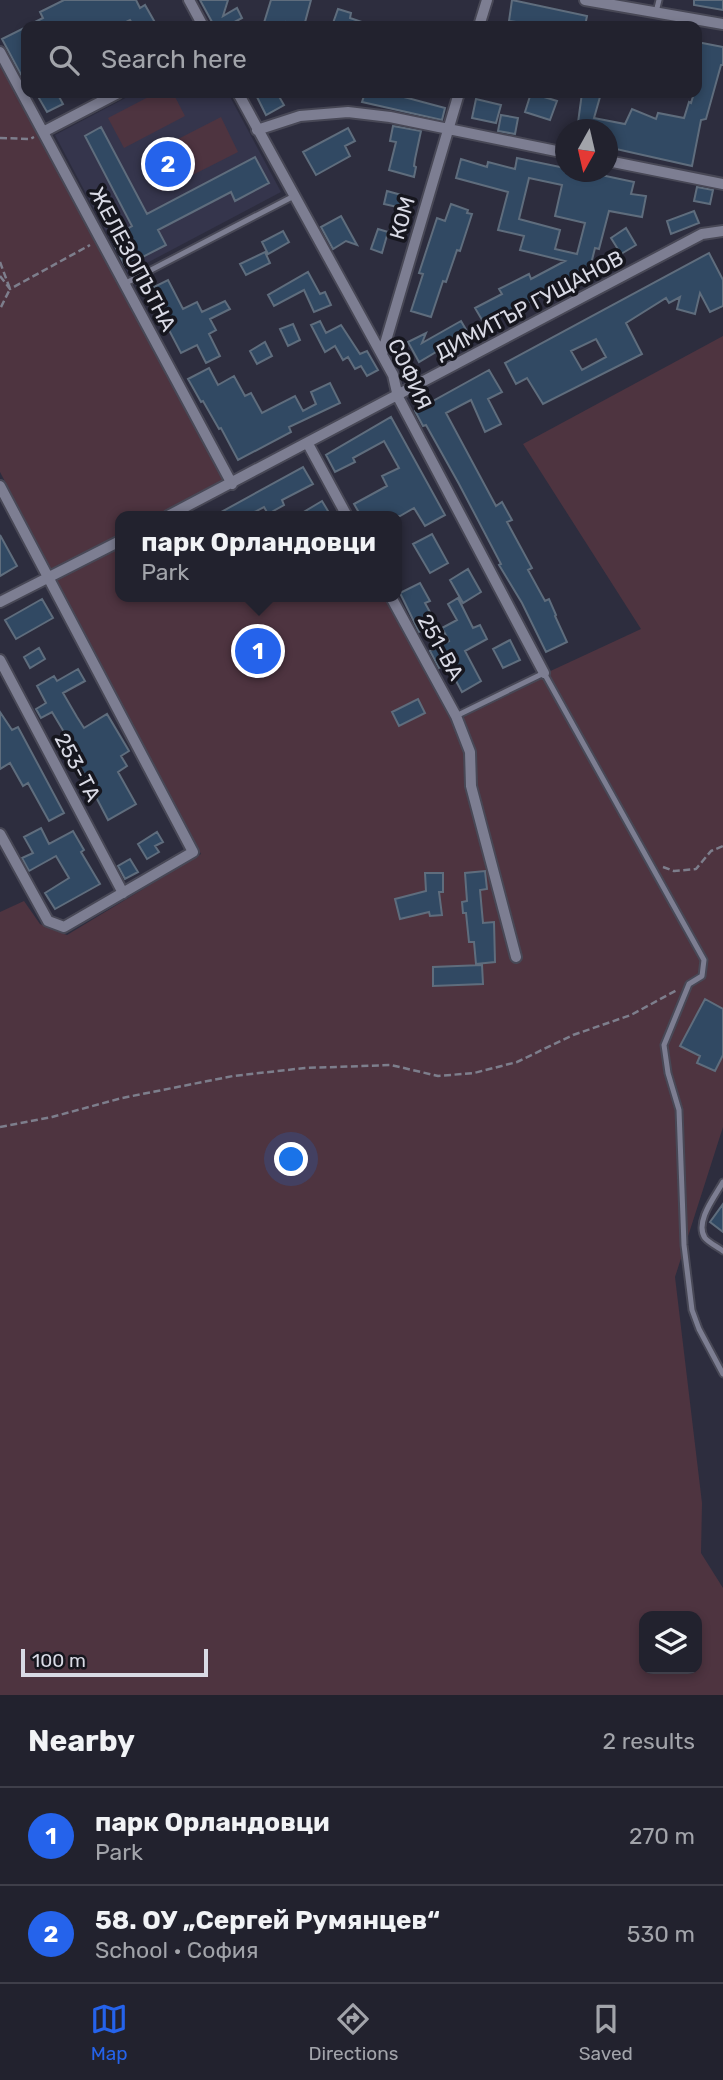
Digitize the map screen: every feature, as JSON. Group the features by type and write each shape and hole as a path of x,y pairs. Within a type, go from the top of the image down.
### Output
{"street":[{"path":"189,0 200,21"},
{"path":"481,21 487,0"},
{"path":"585,0 723,24"},
{"name":"ЖЕЛЕЗОПЪТНА","path":"0,52 21,91"},
{"name":"ЖЕЛЕЗОПЪТНА","path":"25,98 232,484"},
{"path":"43,132 108,98"},
{"name":"СОФИЯ","path":"241,98 393,375 398,397 544,673"},
{"name":"КОМ","path":"382,355 458,98"},
{"path":"257,130 300,116 348,112 390,117 555,151"},
{"path":"618,163 723,184"},
{"name":"ДИМИТЪР ГУЩАНОВ","path":"178,511 702,234 723,231"},
{"path":"308,444 344,511"},
{"path":"0,486 193,852 64,927 48,920 0,834"},
{"path":"0,602 115,543"},
{"name":"251-ВА","path":"394,602 456,716 470,752 471,786 516,957"},
{"name":"253-ТА","path":"0,660 123,893"}],"lane":[{"path":"656,12 659,0"},
{"path":"124,284 294,196"},
{"path":"456,716 544,673 653,864 704,960 702,976 689,984 664,1045 668,1073 679,1110 684,1245 692,1310 723,1374"},
{"path":"723,1182 703,1221 702,1230 705,1238 723,1251"}],"path":[{"path":"0,138 30,139 43,132"},
{"path":"0,309 10,289 100,239"},
{"path":"0,262 10,289"},
{"path":"0,276 10,289"},
{"path":"653,864 674,871 696,869 711,851 723,846"},
{"path":"0,1127 52,1117 122,1098 233,1076 305,1068 391,1065 438,1076 474,1073 517,1062 573,1035 631,1015 689,984"}],"shaded area":[{"path":"0,65 224,481 178,506 180,511 115,511 115,602 394,602 456,715 641,629 523,444 723,336 723,1127 675,1277 702,1503 701,1553 723,1588 723,1695 0,1695 0,912 24,901 40,924 67,935 201,854 0,472"},
{"path":"125,98 231,98 281,192 128,273 55,135"},
{"path":"146,98 176,98 185,116 124,148 108,118"},
{"path":"221,117 238,152 161,191 143,157"}],"building":[{"path":"64,0 136,0 140,8 145,5 154,21 37,21 43,18 40,12"},
{"path":"200,0 228,0 223,16 237,8 242,18 236,21 211,21"},
{"path":"271,0 311,0 305,21 265,21"},
{"path":"512,0 587,16 586,21 509,21"},
{"path":"694,0 723,0 723,10 694,5"},
{"path":"338,9 351,13 350,18 359,21 334,21"},
{"path":"21,30 21,75 2,39"},
{"path":"702,43 723,47 723,65 706,119 701,120 692,166 618,149 618,123 625,124 632,109 656,119 658,113 684,118 689,102 691,103 692,98 702,98"},
{"path":"39,98 60,98 63,104 47,112"},
{"path":"258,98 280,98 284,105 266,115"},
{"path":"363,98 408,98 445,108 442,120 362,102"},
{"path":"529,98 557,101 550,120 525,112"},
{"path":"581,98 600,98 594,118 599,119 578,119"},
{"path":"476,99 501,105 496,123 472,118"},
{"path":"501,115 518,118 515,134 498,131"},
{"path":"393,126 421,131 414,177 389,170 396,142 390,141"},
{"path":"101,127 147,214 255,157 269,183 235,201 231,192 158,230 166,245 125,266 111,238 132,226 85,136"},
{"path":"348,128 355,141 345,146 350,156 316,175 303,152"},
{"path":"517,158 555,166 555,182 618,182 618,179 634,182 631,194 646,196 642,217 609,211 599,249 595,248 588,276 583,274 485,325 475,308 502,294 499,289 529,274 531,279 565,261 520,250 524,236 498,230 508,192 456,178 461,159 487,167 488,162 515,169","holes":["529,178 562,185 555,216 585,223 577,254 555,249 560,230 519,219"]},
{"path":"697,187 713,190 710,204 694,201"},
{"path":"387,191 405,196 402,208 384,204"},
{"path":"451,204 472,214 460,251 457,250 446,282 443,281 431,317 411,311 423,274 419,273 437,218 445,221"},
{"path":"694,211 699,223 671,234 667,221"},
{"path":"341,216 357,245 346,241 333,249 321,227"},
{"path":"626,228 636,245 621,254 611,238"},
{"path":"378,229 388,232 382,253 371,249"},
{"path":"283,231 289,242 268,254 262,242"},
{"path":"265,252 270,263 246,275 240,264"},
{"path":"709,253 723,280 723,306 710,312 700,293 695,314 677,309 680,297 669,303 666,298 626,323 642,354 543,404 527,378 516,384 505,363","holes":["596,339 606,357 582,370 571,351"]},
{"path":"308,272 320,294 325,292 331,305 314,312 304,290 274,306 268,295"},
{"path":"168,280 183,309 197,302 202,312 225,301 230,309 210,319 216,330 209,334 220,356 206,363 197,345 181,353 148,290"},
{"path":"320,321 326,333 341,325 360,354 367,351 378,370 367,376 361,366 355,369 348,357 343,360 335,346 325,352 311,325"},
{"path":"461,321 468,333 419,362 408,342 426,333 422,343"},
{"path":"293,324 300,340 288,346 280,329"},
{"path":"265,342 272,356 257,364 250,351"},
{"path":"209,368 218,385 234,376 245,396 251,393 262,413 295,396 303,411 316,404 311,392 330,383 340,403 289,427 291,432 238,460 221,428 219,429 188,379"},
{"path":"489,370 502,392 488,399 501,424 485,432 471,400 446,413 496,506 502,502 512,520 507,522 532,568 528,570 545,601 549,599 556,615 567,642 546,652 459,484 426,425 423,426 415,411"},
{"path":"391,417 445,515 425,526 414,508 402,515 402,511 358,511 354,504 387,486 382,476 399,468 384,441 353,458 355,462 335,472 326,455"},
{"path":"303,467 313,484 282,500 284,505 273,511 266,511 264,507 256,511 223,511"},
{"path":"322,501 328,511 305,511"},
{"path":"432,534 448,563 430,573 413,544"},
{"path":"0,535 17,566 0,576"},
{"path":"468,569 481,592 463,603 450,580"},
{"path":"420,583 430,601 425,603 436,623 419,632 402,592"},
{"path":"458,598 473,628 480,625 487,639 465,651 481,681 462,692 447,664 439,668 430,651 449,641 442,628 457,620 448,604"},
{"path":"42,599 53,618 16,639 5,620"},
{"path":"510,640 520,660 503,668 493,649"},
{"path":"39,648 45,659 30,668 24,657"},
{"path":"78,669 85,681 63,693 77,717 84,728 107,714 129,751 121,756 127,766 118,772 136,804 108,820 96,797 98,796 75,759 79,757 52,712 41,718 36,709 46,703 37,686 54,676 57,681"},
{"path":"418,699 425,713 399,726 392,712"},
{"path":"0,712 12,730 18,727 64,813 49,821 28,783 23,786 10,763 0,769"},
{"path":"41,828 49,844 73,831 84,850 81,852 100,884 55,909 45,893 69,878 56,856 29,871 22,858 33,853 24,837"},
{"path":"157,832 163,842 155,846 159,852 147,859 138,844"},
{"path":"130,859 138,872 125,879 118,866"},
{"path":"485,871 487,889 480,890 483,923 494,922 495,962 476,964 474,942 469,942 462,902 467,901 465,873"},
{"path":"425,873 443,873 443,892 439,892 442,915 430,916 429,912 400,919 395,899 426,891"},
{"path":"482,965 483,984 433,986 433,967"},
{"path":"705,999 723,1009 723,1055 715,1071 697,1063 700,1056 680,1046"},
{"path":"723,1204 723,1232 710,1222"}],"place":[{"name":"58. ОУ „Сергей Румянцев“","path":"168,164"},
{"name":"парк Орландовци","path":"258,651"}]}
